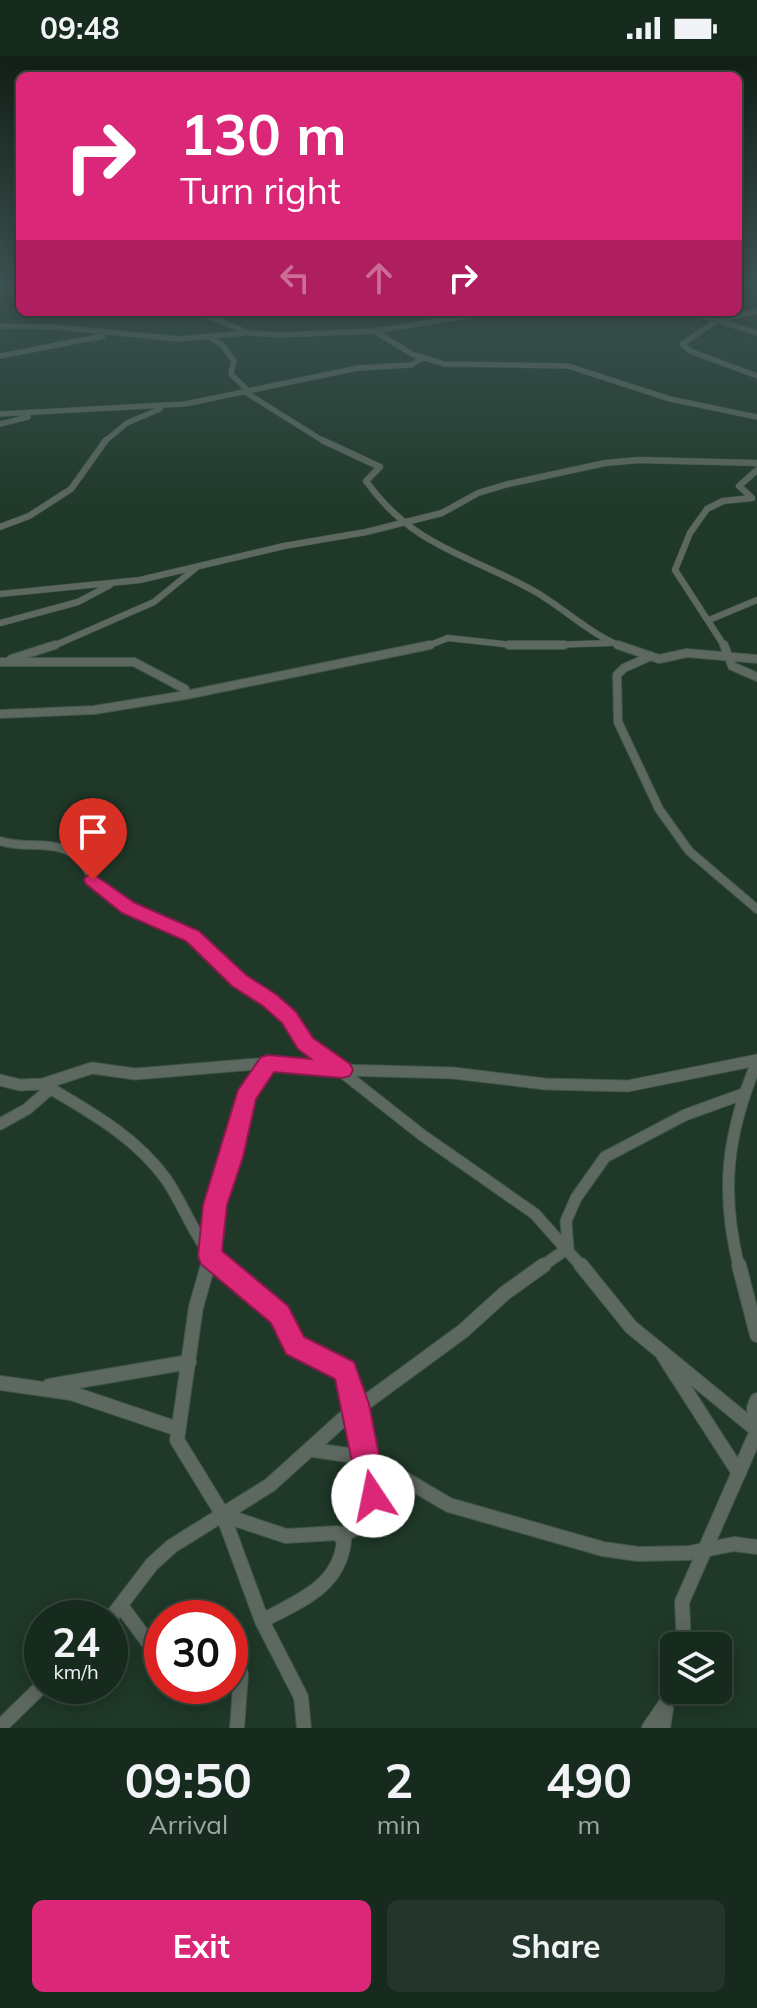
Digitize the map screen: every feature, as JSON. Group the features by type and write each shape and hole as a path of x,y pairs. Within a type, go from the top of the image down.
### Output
{"street":[{"path":"234,363 231,374 246,389 245,392 336,449 380,467 366,481 371,484 376,499 448,553 534,591 613,643 659,659 687,653 757,659"},
{"path":"0,414 171,405 358,368 414,363"},
{"path":"441,363 568,366 670,399 757,417"},
{"path":"724,363 757,376"},
{"path":"0,527 29,516 71,489 100,445 127,423 171,405"},
{"path":"0,424 46,412"},
{"path":"0,594 113,583 197,567 442,513 478,493 605,463 639,460 757,463"},
{"path":"757,470 739,486 752,498 714,504 697,521 675,570 709,620 732,666 757,677"},
{"path":"0,662 36,653 154,602 197,567"},
{"path":"0,623 78,602 113,583"},
{"path":"709,620 757,600"},
{"path":"0,714 80,713 146,706 186,695 418,649 448,638 522,646 613,643"},
{"path":"651,656 624,668 617,675 618,722 659,809 689,851 757,909"},
{"path":"0,662 134,662 185,689 186,695"},
{"path":"0,841 12,845 53,845 80,858 93,880 129,908 193,936 239,981 270,1000 289,1018 305,1043 422,1135 535,1214 568,1248 631,1327 757,1429"},
{"path":"0,1124 27,1109 47,1087 92,1068 135,1074 268,1063 342,1070 453,1073 545,1084 628,1086 757,1061"},
{"path":"757,1061 743,1094 728,1155 730,1224 757,1335"},
{"path":"268,1063 246,1097 215,1205 210,1256 196,1307 177,1440 185,1459 223,1515 262,1621 301,1697 304,1728"},
{"path":"0,1080 47,1087 118,1129 165,1178 210,1256 280,1314 295,1345 345,1371 357,1409 378,1518 342,1535 282,1535 246,1520 223,1515"},
{"path":"568,1248 566,1221 576,1198 605,1157 685,1115 743,1094"},
{"path":"127,1600 152,1564 194,1531 270,1485 357,1409 463,1331 505,1293 568,1248"},
{"path":"656,1346 739,1473"},
{"path":"37,1388 189,1362"},
{"path":"0,1383 71,1393 178,1429"},
{"path":"683,1632 682,1602 757,1429 754,1408 757,1400"},
{"path":"313,1450 366,1458 449,1505 600,1548 638,1554 705,1551 734,1544 757,1547"},
{"path":"262,1621 313,1591 334,1573 341,1563 342,1535"},
{"path":"128,1615 144,1637"},
{"path":"0,1727 24,1704"},
{"path":"237,1728 239,1704"},
{"path":"649,1728 666,1706"},
{"path":"663,1728 666,1706"}],"route":[{"path":"93,880 129,908 193,936 239,981 270,1000 289,1018 305,1043 342,1070 268,1063 246,1097 215,1205 210,1256 280,1314 295,1345 345,1371 356,1404 373,1496"}]}
